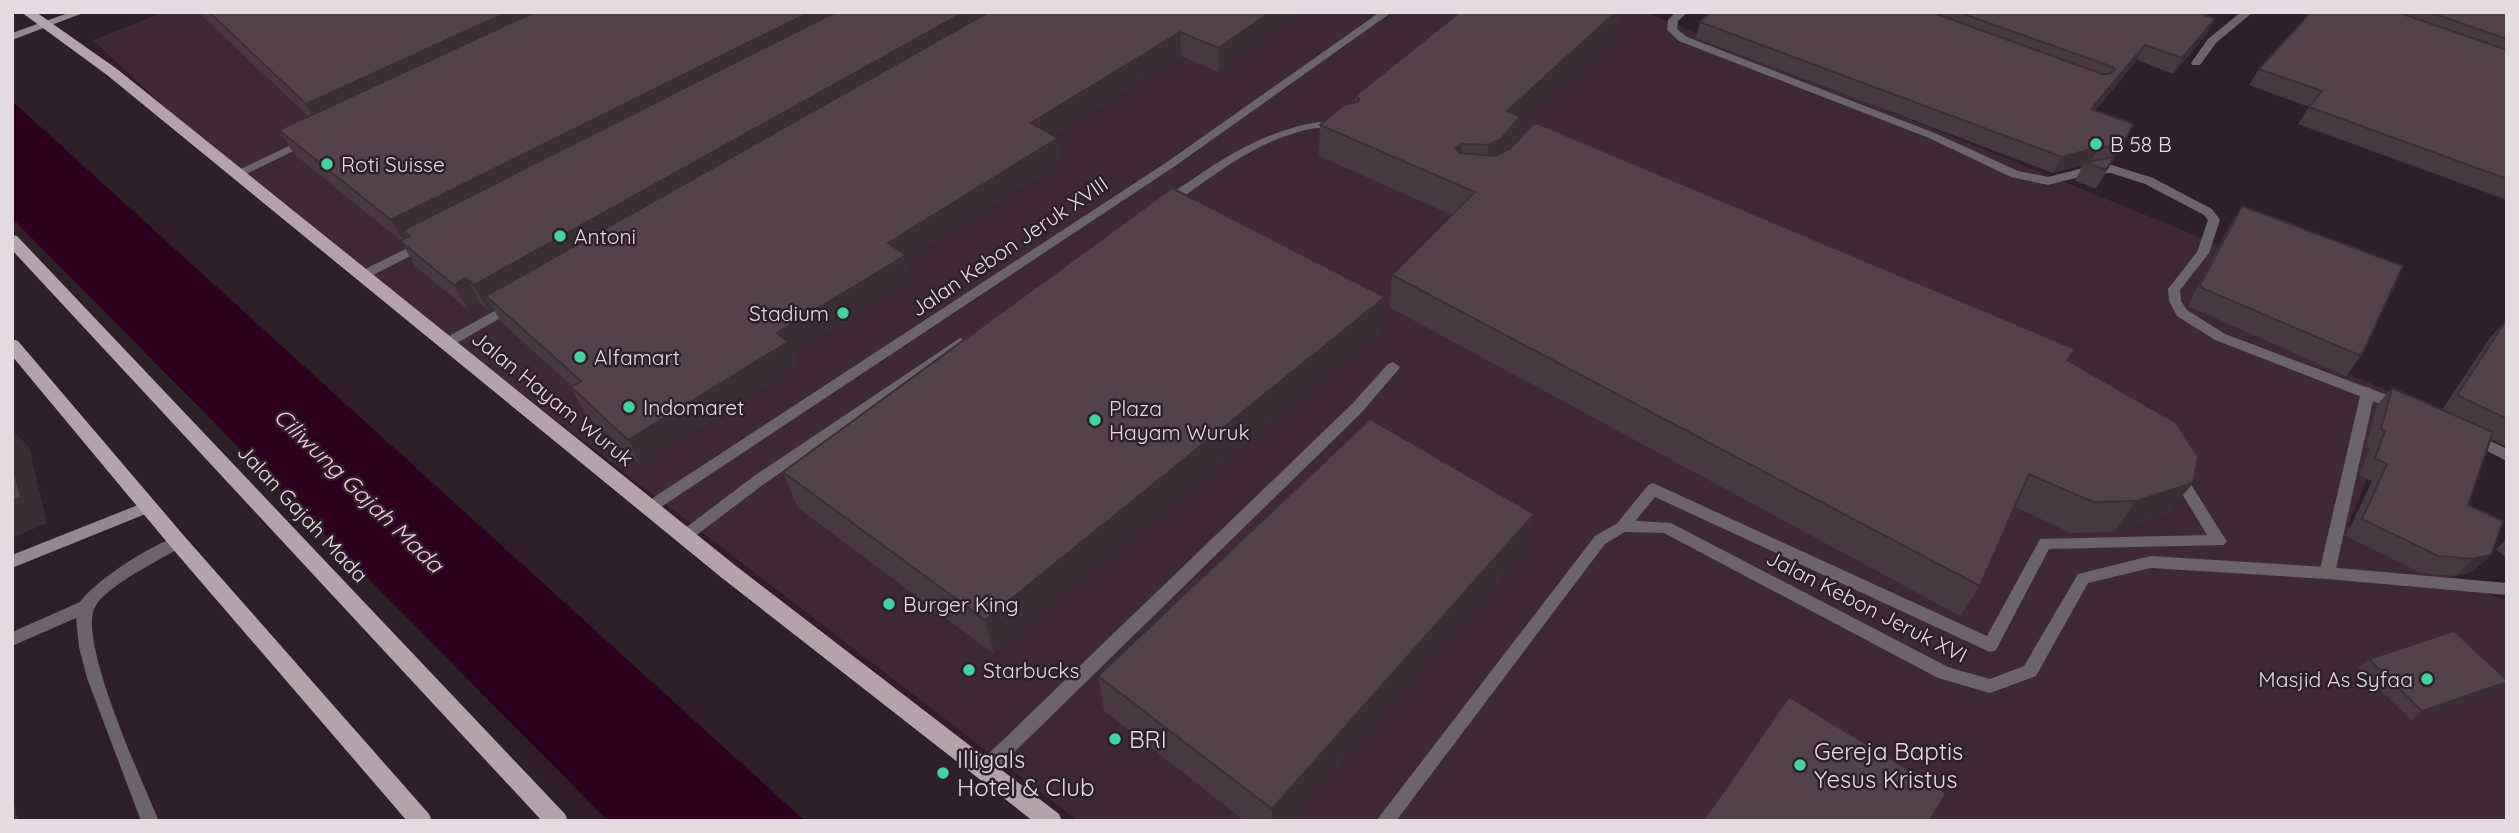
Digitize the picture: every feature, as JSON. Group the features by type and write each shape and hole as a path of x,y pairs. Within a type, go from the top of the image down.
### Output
{"main road":[{"name":"Jalan Hayam Wuruk","path":"27,12 112,72 360,276 685,536 1051,821"},
{"name":"Jalan Gajah Mada","path":"12,240 557,821"},
{"path":"12,345 178,542 421,821"}],"street":[{"path":"12,37 81,12"},
{"name":"Jalan Kebon Jeruk XVIII","path":"650,507 1171,163 1387,12"},
{"path":"1683,12 1673,20 1672,30 1683,39 1933,136 2015,174 2048,181 2091,170 2112,169 2149,181 2196,205 2208,212 2214,220 2203,253 2174,289 2175,301 2182,313 2220,337 2406,408"},
{"path":"2196,63 2212,41 2248,12"},
{"path":"1155,211 1222,166 1274,138 1302,129 1331,125 1349,131"},
{"path":"236,174 323,133"},
{"path":"360,276 435,238"},
{"path":"445,344 517,302"},
{"path":"685,536 760,480 974,334"},
{"path":"986,768 1357,408 1393,367"},
{"path":"2327,573 2345,510 2355,443 2368,392"},
{"path":"2457,430 2507,456"},
{"path":"1385,821 1600,540 1623,526 1653,489 1990,645 2045,544 2219,541 2168,460"},
{"path":"12,562 148,507"},
{"name":"Jalan Kebon Jeruk XVI","path":"1623,526 1666,527 1944,673 1990,686 2030,671 2083,578 2151,562 2327,573 2507,589"},
{"path":"12,639 85,607 110,583 178,542"},
{"path":"85,607 82,629 92,670 150,821"}],"shaded area":[{"path":"164,12 1644,12 2242,254 2208,315 2401,396 2348,525 2507,602 2507,821 1078,821 236,174 93,40"}],"water":[{"name":"Ciliwung Gajah Mada","path":"12,101 805,821 608,821 12,218"}],"building":[{"path":"209,12 508,12 306,104"},
{"path":"535,12 810,12 391,220 279,130"},
{"path":"836,12 964,12 474,285 466,278 454,285 400,241 410,236 403,230"},
{"path":"989,12 1270,12 1219,48 1180,32 1031,123 1058,138 888,243 906,255 777,333 788,342 628,440 571,387 581,381 486,296"},
{"path":"1460,12 1616,12 1507,111 1520,117 1501,139 1489,145 1462,144 1456,148 1459,153 1495,156 1511,148 1533,124 1539,124 2075,349 2067,360 2176,423 2198,457 2193,483 2136,501 2093,502 2029,474 1980,586 1392,275 1475,192 1320,125 1344,105 1358,102 1359,99 1355,96"},
{"path":"1711,12 1931,12 2102,74 2115,70 2113,67 1958,12 2204,12 2202,14 2215,19 2182,58 2145,45 2091,109 2134,124 2121,146 2099,147 2062,157 1700,22"},
{"path":"2311,12 2397,12 2507,50 2507,179 2309,107 2322,91 2259,69"},
{"path":"2429,12 2507,12 2507,39"},
{"path":"2114,157 2106,170 2085,162"},
{"name":"Plaza Hayam Wuruk","path":"1172,188 1385,297 985,620 783,472"},
{"path":"2242,206 2403,266 2361,356 2202,288 2200,285"},
{"path":"2507,319 2507,419 2457,395"},
{"path":"2392,388 2493,432 2468,505 2503,521 2491,555 2473,559 2438,556 2362,519 2387,464 2375,458 2385,431 2381,429"},
{"path":"1370,419 1534,514 1272,809 1098,676"},
{"path":"12,461 21,498 12,501"},
{"name":"Masjid As Syfaa","path":"2454,631 2507,682 2422,711 2369,659"},
{"name":"Gereja Baptis Yesus Kristus","path":"1789,697 1946,793 1930,821 1703,821"}],"place":[{"name":"B 58 B","path":"2096,144"},
{"name":"Roti Suisse","path":"327,164"},
{"name":"Antoni","path":"560,236"},
{"name":"Stadium","path":"843,313"},
{"name":"Alfamart","path":"580,357"},
{"name":"Indomaret","path":"629,407"},
{"name":"Plaza Hayam Wuruk","path":"1095,420"},
{"name":"Burger King","path":"889,604"},
{"name":"Starbucks","path":"969,670"},
{"name":"Masjid As Syfaa","path":"2427,679"},
{"name":"BRI","path":"1115,739"},
{"name":"Gereja Baptis Yesus Kristus","path":"1800,765"},
{"name":"Illigals Hotel & Club","path":"943,773"}]}
